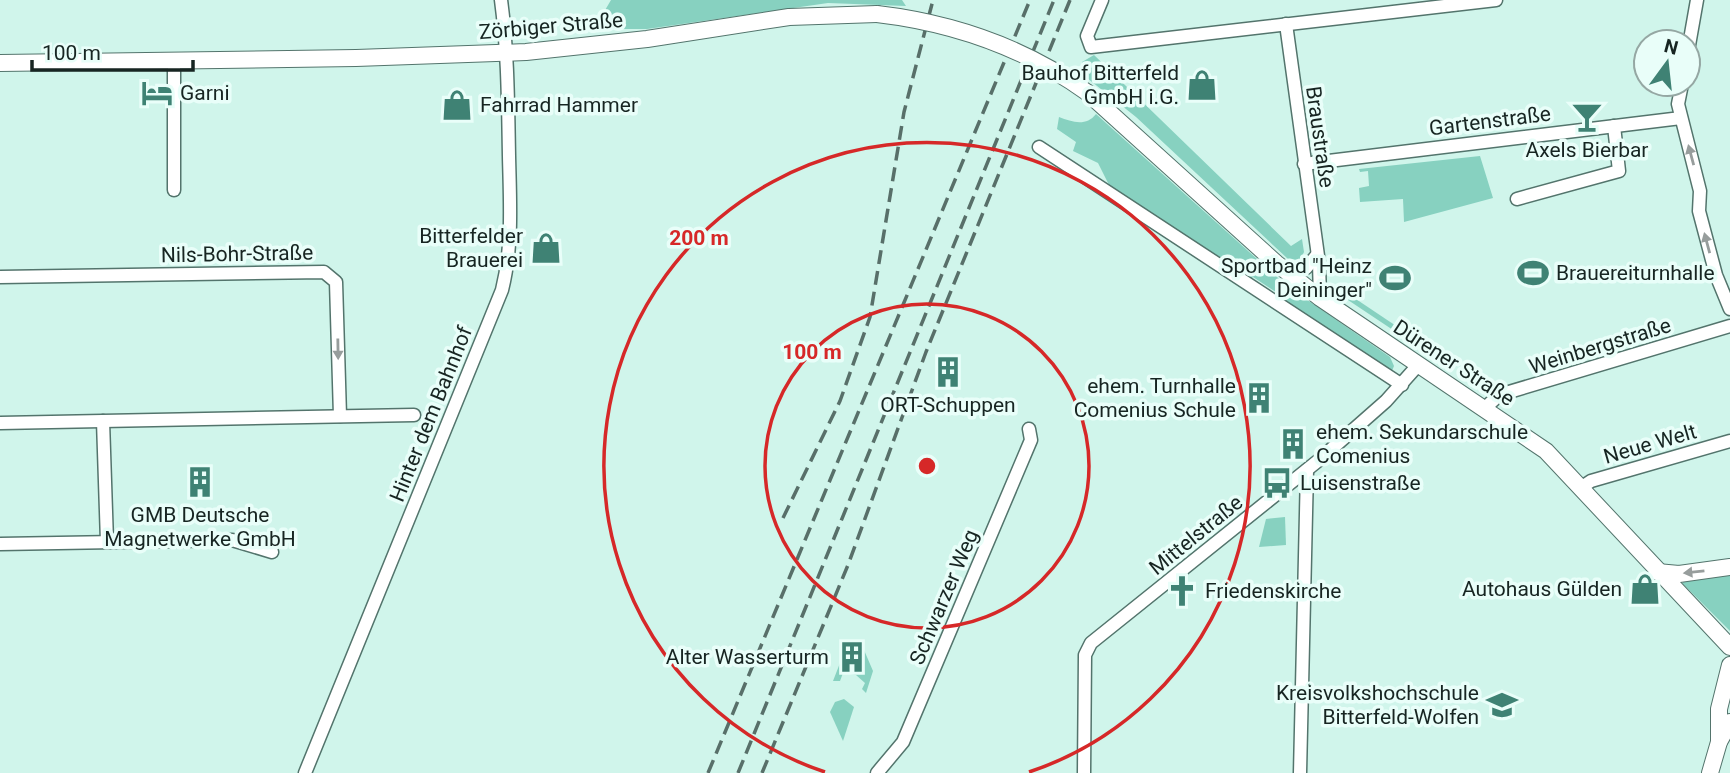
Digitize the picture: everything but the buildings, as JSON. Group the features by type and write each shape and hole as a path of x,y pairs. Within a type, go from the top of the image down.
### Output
{"main road":[{"name":"Zörbiger Straße","path":"0,63 507,53 647,39 789,17 877,14 923,20 979,35 1031,57 1088,93"},
{"name":"Dürener Straße","path":"1088,93 1320,298 1539,445 1582,487 1657,572 1730,647"},
{"path":"1657,572 1679,573 1730,567"},
{"path":"1719,742 1719,709 1730,665"},
{"path":"1710,773 1719,742 1730,724"}],"street":[{"name":"Hinter dem Bahnhof","path":"305,773 502,290 510,239 507,53 501,0"},
{"path":"1102,0 1087,36 1088,45 1095,48 1406,6 1496,0"},
{"path":"1692,28 1697,0"},
{"name":"Braustraße","path":"1286,24 1321,277 1320,298"},
{"path":"174,61 174,190"},
{"path":"1679,98 1681,118 1700,191 1699,211 1716,275 1730,309"},
{"name":"Gartenstraße","path":"1304,164 1681,118"},
{"path":"1517,199 1619,171 1614,125"},
{"path":"1039,147 1402,385"},
{"path":"1291,275 1308,267 1317,255"},
{"name":"Nils-Bohr-Straße","path":"0,277 324,272 336,282 340,416"},
{"name":"Weinbergstraße","path":"1485,408 1499,395 1730,327"},
{"name":"Mittelstraße","path":"1084,773 1085,655 1091,643 1307,470 1402,385 1419,364"},
{"path":"0,423 414,415"},
{"path":"103,421 107,542"},
{"name":"Schwarzer Weg","path":"877,773 903,742 1031,440 1029,429"},
{"name":"Neue Welt","path":"1582,487 1591,481 1730,441"},
{"path":"1300,773 1307,470"},
{"path":"0,544 232,540 272,552"}],"green space":[{"path":"611,0 902,0 906,6 828,3 647,29 594,29"},
{"path":"1094,55 1291,246 1302,239 1304,252 1300,260 1288,259 1136,117 1082,74 1082,62"},
{"path":"1096,114 1287,286 1390,357 1394,366 1392,371 1286,304 1282,296 1253,277 1249,281 1112,191 1098,163 1073,151 1076,142 1057,129 1059,117 1083,122"},
{"path":"1480,156 1493,198 1404,222 1403,199 1360,202 1359,188 1369,186 1368,171 1360,172 1359,169"},
{"path":"1332,283 1423,344 1420,348 1336,292 1331,287"},
{"path":"1285,517 1286,545 1259,547 1266,519"},
{"path":"1730,575 1730,631 1683,581"},
{"path":"856,643 864,650 873,671 866,693 862,689 865,683 856,675 843,673 840,681 833,681 847,645"},
{"path":"844,699 854,707 843,741 830,712 835,702"}],"railway":[{"path":"783,518 840,401 870,317 904,112 933,0"},
{"path":"708,773 1030,0"},
{"path":"738,773 1054,0"},
{"path":"762,773 848,565 926,352 1070,0"}],"place":[{"name":"Bauhof Bitterfeld GmbH i.G.","path":"1202,85"},
{"name":"Garni","path":"157,93"},
{"name":"Fahrrad Hammer","path":"457,105"},
{"name":"Axels Bierbar","path":"1587,117"},
{"name":"Bitterfelder Brauerei","path":"546,248"},
{"name":"Brauereiturnhalle","path":"1533,273"},
{"name":"Sportbad \"Heinz Deininger\"","path":"1395,278"},
{"name":"ORT-Schuppen","path":"948,372"},
{"name":"ehem. Turnhalle Comenius Schule","path":"1259,398"},
{"name":"ehem. Sekundarschule Comenius","path":"1293,444"},
{"name":"GMB Deutsche Magnetwerke GmbH","path":"200,482"},
{"name":"Luisenstraße","path":"1277,483"},
{"name":"Autohaus Gülden","path":"1645,589"},
{"name":"Friedenskirche","path":"1182,591"},
{"name":"Alter Wasserturm","path":"852,657"},
{"name":"Kreisvolkshochschule Bitterfeld-Wolfen","path":"1502,705"}]}
